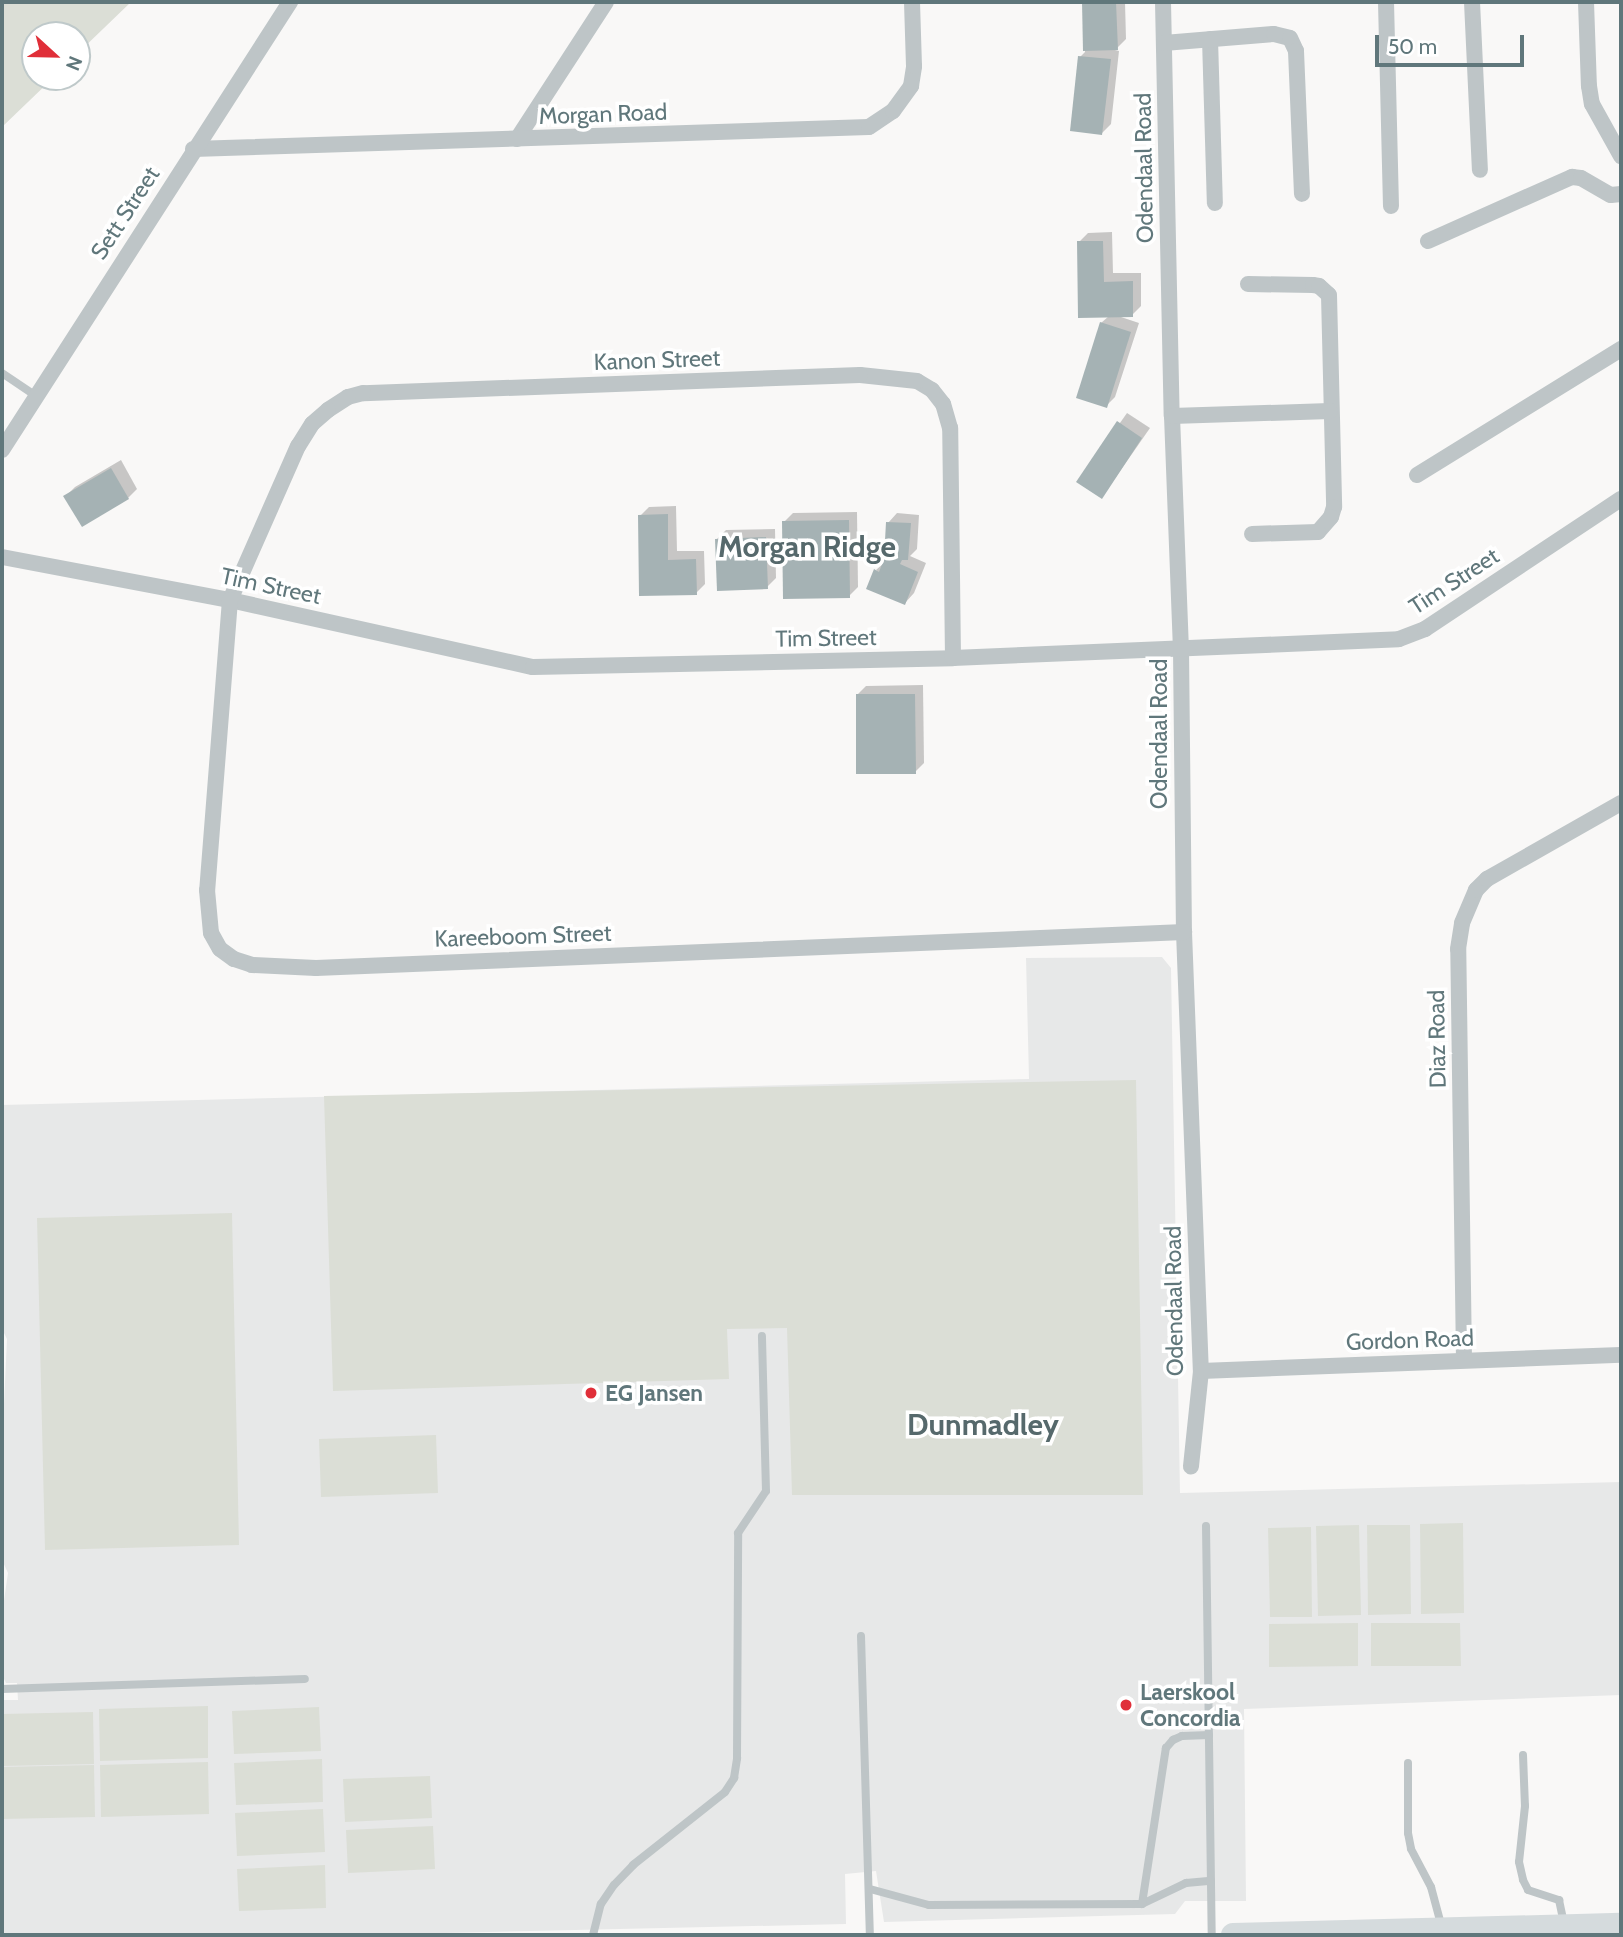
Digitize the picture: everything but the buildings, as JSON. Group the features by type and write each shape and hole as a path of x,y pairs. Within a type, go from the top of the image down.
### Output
{"main road":[{"path":"1233,1935 1621,1926"}],"street":[{"name":"Sett Street","path":"2,450 193,149 290,2"},
{"path":"517,139 607,2"},
{"name":"Morgan Road","path":"193,149 869,127 893,111 911,86 914,66 912,2"},
{"name":"Odendaal Road","path":"1163,2 1172,415 1181,649 1184,932 1201,1371 1191,1466"},
{"path":"1386,2 1391,206"},
{"path":"1472,2 1480,170"},
{"path":"1586,2 1592,104 1621,156"},
{"path":"1164,43 1274,34 1290,38 1294,44 1302,194"},
{"path":"1210,39 1215,203"},
{"path":"1428,241 1572,177 1581,178 1611,195 1621,194"},
{"path":"1248,284 1313,285 1319,286 1329,295 1331,517 1318,532 1309,534 1252,534"},
{"path":"1417,475 1621,349"},
{"name":"Kanon Street","path":"230,600 298,446 313,424 348,397 363,394 860,374 917,381 932,390 943,404 950,428 953,658"},
{"path":"1172,415 1330,411"},
{"name":"Tim Street","path":"2,557 230,600 533,667 953,658 1385,642 1410,636 1621,499"},
{"name":"Kareeboom Street","path":"230,600 207,890 211,933 220,949 234,960 252,965 316,968 1184,932"},
{"name":"Diaz Road","path":"1464,1360 1458,949 1462,923 1476,890 1487,879 1621,803"},
{"name":"Gordon Road","path":"1201,1371 1621,1355"}],"lane":[{"path":"2,373 35,395"},
{"path":"593,1935 601,1903 614,1885 633,1865 725,1792 734,1778 737,1758 738,1533 766,1491 762,1336"},
{"path":"1206,1526 1212,1935"},
{"path":"862,1636 870,1935"},
{"path":"2,1689 305,1679"},
{"path":"1142,1904 1166,1748 1173,1740 1182,1736 1209,1735"},
{"path":"1523,1755 1525,1806 1519,1862 1521,1871 1528,1890 1559,1900 1574,1929"},
{"path":"1408,1763 1408,1833 1411,1849 1431,1887 1442,1932"},
{"path":"870,1889 929,1905 1142,1904 1186,1883 1211,1881"}],"shaded area":[{"path":"2,2 131,2 91,41 91,21 21,21 21,91 39,91 2,127"},
{"name":"EG Jansen","path":"1162,957 1171,968 1180,1493 1621,1482 1621,1695 1244,1709 1246,1901 1185,1901 1175,1914 884,1922 876,1871 845,1874 846,1924 358,1935 2,1935 2,1700 18,1700 17,1683 6,1683 2,1675 2,1614 8,1573 2,1560 2,1447 7,1339 2,1329 2,1105 1029,1079 1026,958"},
{"path":"1136,1080 1143,1495 792,1495 787,1328 727,1329 729,1379 333,1391 324,1096"},
{"path":"232,1213 239,1545 45,1550 37,1218"},
{"path":"436,1435 438,1493 321,1497 319,1439"},
{"path":"1463,1523 1464,1613 1421,1614 1420,1524"},
{"path":"1359,1525 1361,1615 1318,1616 1316,1526"},
{"path":"1367,1525 1410,1525 1411,1614 1368,1615"},
{"path":"1311,1527 1312,1617 1270,1617 1268,1528"},
{"path":"1358,1623 1358,1666 1269,1667 1269,1624"},
{"path":"1371,1623 1460,1623 1461,1666 1371,1666"},
{"path":"208,1706 208,1758 100,1761 99,1709"},
{"path":"319,1707 321,1751 234,1754 232,1711"},
{"path":"93,1712 94,1764 2,1766 2,1714"},
{"path":"322,1759 323,1802 236,1805 234,1763"},
{"path":"208,1762 209,1814 101,1817 100,1765"},
{"path":"94,1765 95,1817 2,1819 2,1767"},
{"path":"430,1776 432,1818 345,1822 343,1779"},
{"path":"323,1809 325,1852 237,1856 235,1813"},
{"path":"433,1826 435,1869 348,1873 346,1830"},
{"path":"325,1865 326,1908 239,1911 237,1869"}],"place":[{"name":"EG Jansen","path":"591,1393"},
{"name":"Laerskool Concordia","path":"1126,1705"}],"district":[{"name":"Morgan Ridge","path":"807,547"},
{"name":"Dunmadley","path":"983,1425"}]}
